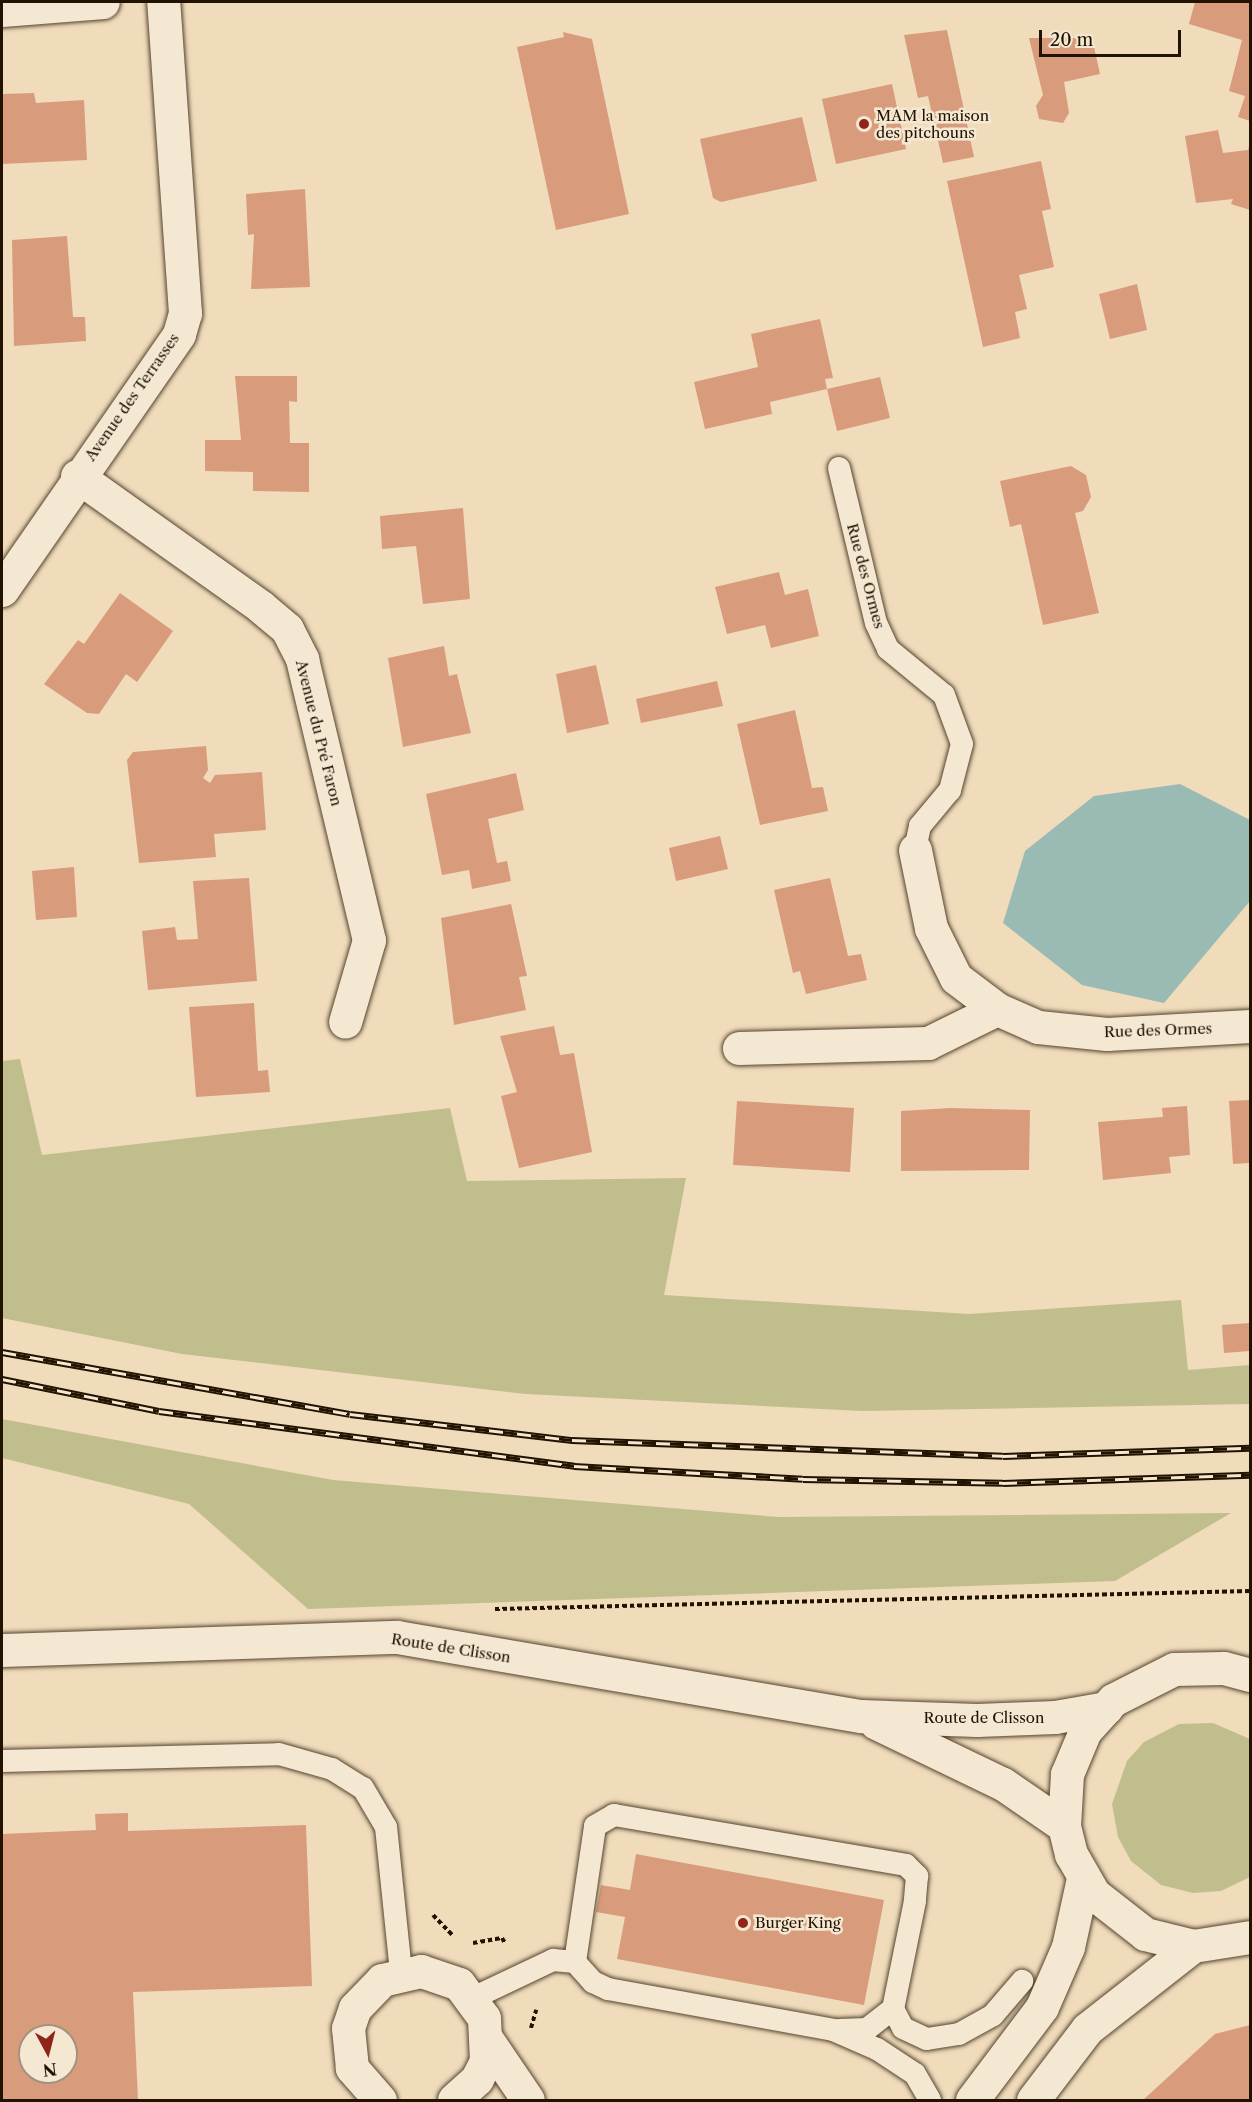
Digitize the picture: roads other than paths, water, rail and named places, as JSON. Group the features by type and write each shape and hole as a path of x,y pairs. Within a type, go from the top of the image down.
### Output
{"street":[{"path":"2,10 103,2"},
{"name":"Avenue des Terrasses","path":"2,590 77,476 179,334 185,313 163,2"},
{"name":"Avenue du Pré Faron","path":"77,476 261,607 287,629 302,659 369,940 345,1022"},
{"name":"Rue des Ormes","path":"915,850 936,938 956,978 997,1009 1038,1027 1107,1034 1251,1026"},
{"path":"739,1048 928,1043 997,1009"},
{"name":"Route de Clisson","path":"2,1650 397,1637 861,1716 977,1720 1055,1717 1106,1708"},
{"path":"1251,1675 1223,1668 1174,1669 1149,1678 1106,1708 1085,1731 1067,1774 1064,1826 1083,1878 1118,1918 1144,1934 1193,1946 1251,1937"},
{"name":"Route de Clisson","path":"861,1716 1003,1784 1064,1826"},
{"path":"972,2100 1042,2007 1068,1947 1083,1878"},
{"path":"1033,2100 1087,2029 1193,1946"},
{"path":"380,2100 351,2068 348,2028 366,1993 401,1972 441,1975 474,1998 488,2041 528,2100"},
{"path":"454,2100 477,2079 488,2041"}],"lane":[{"name":"Rue des Ormes","path":"839,468 876,623 888,649 944,695 962,744 950,790 920,826 915,850"},
{"path":"2,1761 279,1754 332,1769 363,1788 386,1827 401,1972"},
{"path":"575,1962 595,1826 614,1815 906,1865 917,1876 915,1901 893,2009 903,2028 939,2040 993,2015 1022,1982"},
{"path":"474,1998 553,1960 575,1962 593,1982 608,1989 833,2030 867,2029 893,2009"},
{"path":"833,2030 877,2049 915,2074 930,2100"}],"water":[{"path":"1180,784 1250,820 1250,901 1164,1003 1082,985 1003,923 1025,851 1094,796"}],"railway":[{"path":"2,1352 350,1414 572,1440 1003,1456 1250,1448"},
{"path":"2,1379 159,1411 574,1466 803,1479 1003,1483 1250,1475"}],"place":[{"name":"MAM la maison des pitchouns","path":"864,124"},
{"name":"Burger King","path":"743,1923"}]}
